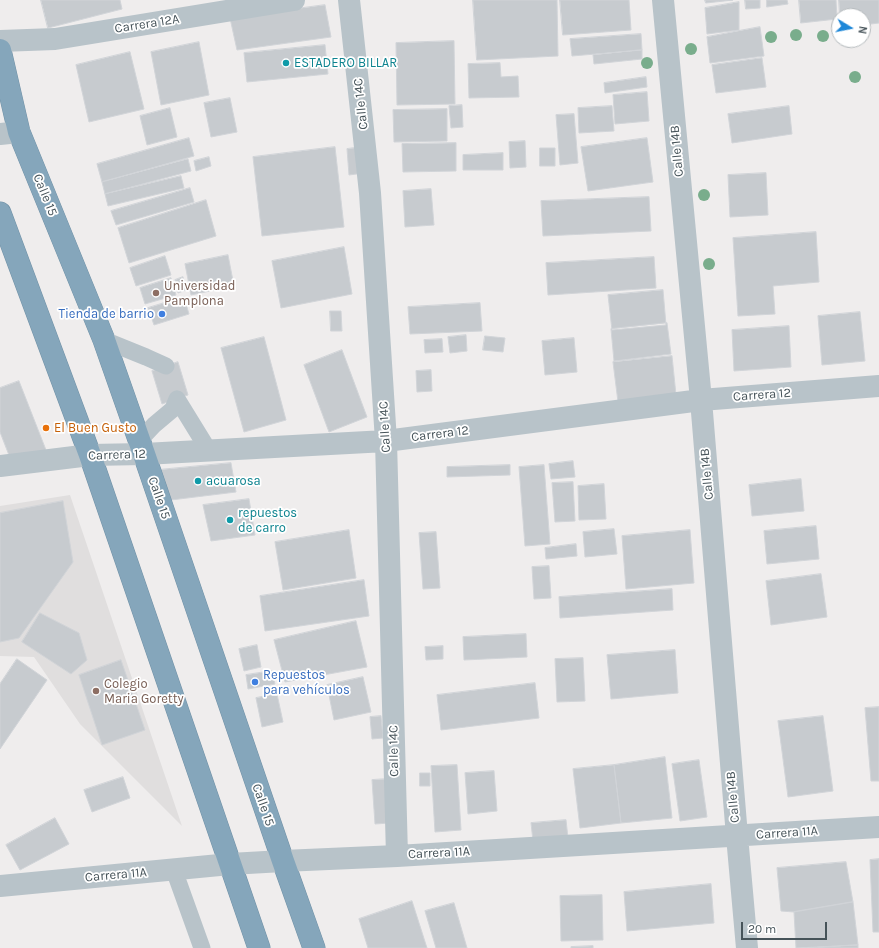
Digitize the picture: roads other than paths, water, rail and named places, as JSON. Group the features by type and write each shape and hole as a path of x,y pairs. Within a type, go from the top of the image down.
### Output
{"highway":[{"name":"Calle 15","path":"0,50 10,133 104,340 282,861 314,948"},
{"path":"0,213 90,455 259,948"}],"street":[{"name":"Carrera 12A","path":"0,42 55,39 294,0"},
{"name":"Calle 14C","path":"350,0 370,193 386,441 397,856"},
{"name":"Calle 14B","path":"663,0 701,400 736,836 747,948"},
{"name":"Carrera 12","path":"0,466 142,448 209,451 386,441 701,400 879,386"},
{"name":"Carrera 11A","path":"0,886 230,864 397,856 879,827"}],"lane":[{"path":"104,340 166,366"},
{"path":"142,448 154,425 174,409 177,399 209,451"},
{"path":"174,870 202,948"}],"place":[{"name":"ESTADERO BILLAR","path":"286,63"},
{"name":"Universidad Pamplona","path":"156,293"},
{"name":"Tienda de barrio","path":"162,314"},
{"name":"El Buen Gusto","path":"46,428"},
{"name":"acuarosa","path":"198,481"},
{"name":"repuestos de carro","path":"230,520"},
{"name":"Repuestos para vehículos","path":"255,682"},
{"name":"Colegio Maria Goretty","path":"96,691"}]}
